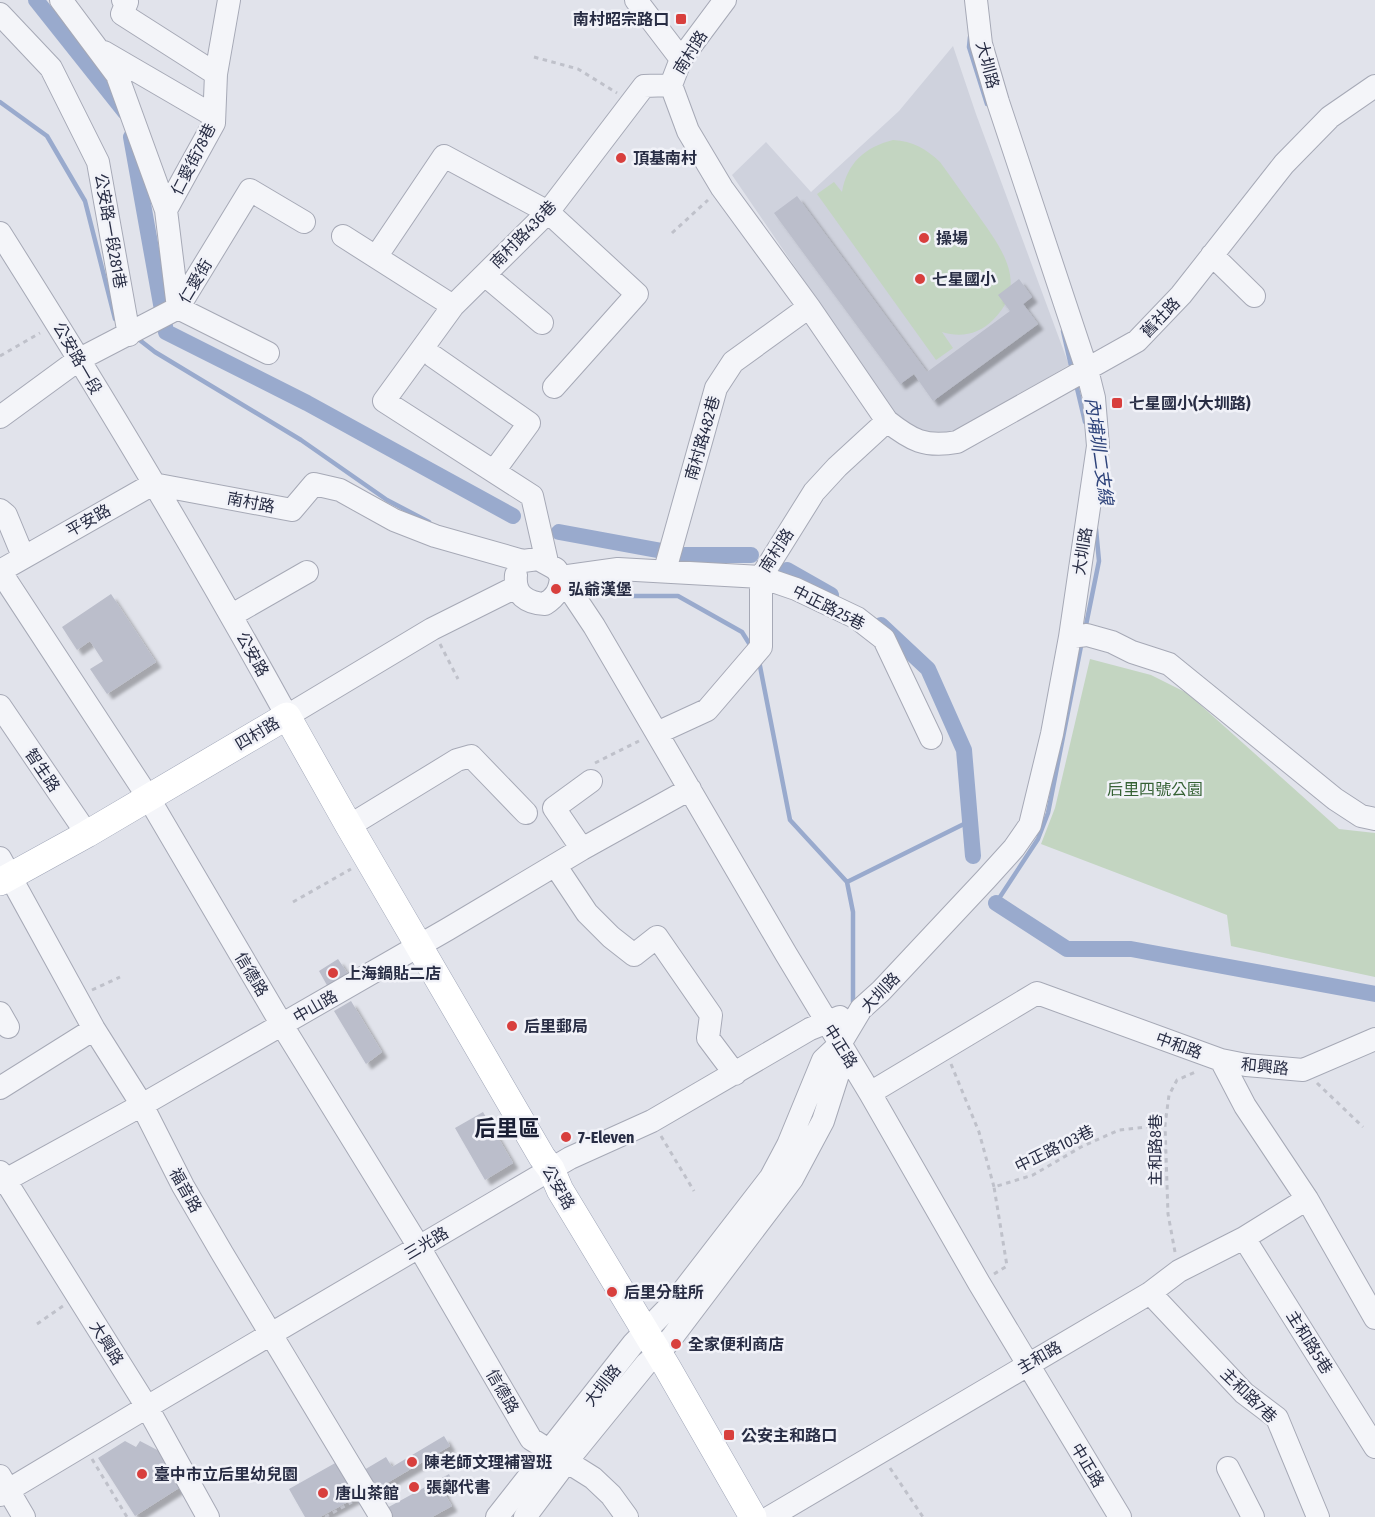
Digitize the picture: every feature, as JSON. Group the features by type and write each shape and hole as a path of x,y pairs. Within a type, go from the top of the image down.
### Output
{"main road":[{"name":"四村路","path":"4,872 87,834 287,716"},
{"name":"公安路","path":"287,716 368,859 551,1169 560,1190 652,1342 753,1517"}],"street":[{"path":"61,0 117,75 166,210"},
{"path":"123,0 127,2 122,14 216,74"},
{"path":"636,0 681,59"},
{"name":"南村路","path":"153,484 292,510 314,484 340,490 393,520 435,536 524,561 538,558 554,570 666,566 760,577 814,492 837,467 887,421 809,307 722,188 688,131 671,85 681,59 725,0"},
{"name":"大圳路","path":"497,1517 645,1364 652,1342 792,1179 823,1120 840,1068 840,1044 861,1010 986,879 1014,848 1030,825 1052,734 1070,637 1098,446 1094,398 1087,370 998,102 981,45 976,0"},
{"name":"仁愛街78巷","path":"178,308 166,210 214,123 216,74 228,4"},
{"name":"公安路一段281巷","path":"0,14 51,68 98,162 129,335"},
{"path":"98,48 214,116"},
{"name":"南村路436巷","path":"494,471 384,401 453,306 548,212 644,86 671,85"},
{"name":"舊社路","path":"887,421 907,436 924,443 941,445 957,442 1137,341 1181,295 1284,164 1330,117 1372,93"},
{"path":"376,257 444,156 548,212 637,294 554,387"},
{"name":"仁愛街","path":"0,417 78,360 178,308 250,190 304,222"},
{"path":"343,236 453,306"},
{"name":"公安路一段","path":"4,248 57,322 153,484"},
{"path":"1212,255 1254,296"},
{"path":"485,274 542,323"},
{"name":"南村路482巷","path":"666,566 716,388 734,362 809,307"},
{"path":"178,308 268,353"},
{"path":"435,357 529,423 494,471 532,496 560,589 545,604 526,599 516,588 516,575 524,561"},
{"name":"平安路","path":"0,571 153,484"},
{"name":"公安路","path":"153,484 232,615 287,716"},
{"path":"0,510 6,514 24,556"},
{"name":"中正路","path":"554,570 594,626 870,1093 979,1283 1120,1517"},
{"name":"信德路","path":"0,571 148,798 282,1025 419,1247 531,1439 593,1478 611,1495 627,1517"},
{"path":"232,615 307,572"},
{"path":"657,733 707,710 742,672 761,647 760,577"},
{"name":"中正路25巷","path":"760,577 796,588 857,618 884,639 931,738"},
{"name":"四村路","path":"287,716 432,629 516,588"},
{"path":"1070,637 1087,635 1169,664 1335,800 1361,816 1375,819"},
{"name":"智生路","path":"0,706 87,834"},
{"path":"349,826 457,760 471,756 526,813"},
{"path":"582,849 554,808 593,772"},
{"name":"中山路","path":"2,1178 142,1105 419,946 582,849 690,789"},
{"path":"555,865 587,913 611,937 634,955 657,938 711,1015 708,1038 735,1074"},
{"name":"福音路","path":"4,872 94,1029 142,1105 189,1196 381,1517"},
{"name":"中和路","path":"870,1093 1037,993 1221,1060 1245,1106 1307,1199 1375,1318"},
{"name":"三光路","path":"3,1487 84,1445 570,1158 652,1121 826,1021 861,1010"},
{"path":"0,1088 94,1029"},
{"name":"和興路","path":"1221,1060 1246,1065 1303,1070 1375,1039"},
{"name":"大興路","path":"2,1178 147,1407 208,1517"},
{"name":"主和路","path":"770,1517 1150,1293 1179,1271 1244,1238 1307,1199"},
{"name":"主和路5巷","path":"1244,1238 1375,1447"},
{"name":"主和路7巷","path":"1150,1293 1244,1393 1278,1418 1318,1517"},
{"name":"大圳路","path":"525,1517 558,1455"},
{"path":"1228,1468 1253,1517"},
{"path":"3,1487 24,1517"}],"path":[{"path":"534,57 578,69 631,102"},
{"path":"672,233 722,188"},
{"path":"0,356 57,322"},
{"path":"432,629 458,679"},
{"path":"593,772 657,733"},
{"path":"293,902 368,859"},
{"path":"76,997 120,977"},
{"path":"944,1048 979,1132 994,1187 1007,1266 979,1283"},
{"name":"主和路8巷","path":"1179,1271 1168,1214 1165,1125 1169,1095 1177,1080 1221,1060"},
{"path":"1303,1070 1363,1127"},
{"path":"652,1121 694,1191"},
{"name":"中正路103巷","path":"994,1187 1034,1175 1081,1147 1119,1130 1165,1125"},
{"path":"37,1324 77,1296"},
{"path":"84,1445 127,1517"},
{"path":"879,1452 923,1517"},
{"path":"325,1517 366,1493"}],"shaded area":[{"name":"七星國小","path":"953,46 1069,365 960,430 937,434 903,425 732,175 766,142 811,192 899,111"}],"green space":[{"path":"893,140 919,146 940,162 1003,253 1011,280 1010,293 1004,307 988,325 976,332 963,335 942,332 953,348 936,360 817,194 834,182 842,192 848,173 859,158 874,147"},
{"name":"后里四號公園","path":"1090,659 1151,675 1187,693 1339,829 1375,833 1375,977 1231,946 1227,915 1041,844 1055,808"}],"building":[{"path":"797,196 927,372 1010,311 998,295 1019,279 1032,297 1023,304 1038,324 933,401 914,374 900,384 774,213"},
{"path":"111,594 156,662 107,694 90,669 103,661 90,641 77,650 62,627"},
{"name":"上海鍋貼二店","path":"338,959 348,974 328,987 319,971"},
{"path":"351,1001 382,1052 366,1064 334,1011"},
{"path":"483,1112 513,1163 485,1180 455,1128"},
{"name":"陳老師文理補習班","path":"444,1436 450,1446 375,1490 364,1470 386,1457 392,1467"},
{"name":"臺中市立后里幼兒園","path":"125,1441 136,1447 140,1441 161,1452 182,1486 135,1516 98,1458"},
{"name":"唐山茶館","path":"337,1462 357,1497 320,1517 305,1517 289,1489"},
{"path":"449,1474 454,1485 443,1491 452,1506 432,1517 390,1517 385,1509"}],"waterway":[{"path":"36,0 125,112"},
{"name":"內埔圳二支線","path":"970,37 969,47 987,104"},
{"path":"0,102 47,136 85,201 115,319"},
{"path":"131,137 166,332 307,403 513,516"},
{"name":"內埔圳二支線","path":"1063,331 1072,370"},
{"path":"137,338 155,352 301,440 387,500 429,522"},
{"name":"內埔圳二支線","path":"1076,384 1085,422"},
{"name":"內埔圳二支線","path":"1085,630 1099,561 1096,529"},
{"path":"559,532 684,555 751,555"},
{"path":"787,570 831,595"},
{"path":"592,581 618,596 678,596 742,632 752,648"},
{"path":"881,625 928,669 964,750 973,856"},
{"name":"內埔圳二支線","path":"996,903 1038,839 1048,813 1082,641"},
{"path":"759,661 790,820 847,882 853,912 853,1002"},
{"path":"847,882 970,821"},
{"path":"996,903 1067,949 1131,949 1375,994"}],"place":[{"name":"南村昭宗路口","path":"681,19"},
{"name":"頂基南村","path":"621,158"},
{"name":"操場","path":"924,238"},
{"name":"七星國小","path":"920,279"},
{"name":"七星國小(大圳路)","path":"1117,403"},
{"name":"弘爺漢堡","path":"556,589"},
{"name":"上海鍋貼二店","path":"333,973"},
{"name":"后里郵局","path":"512,1026"},
{"name":"7-Eleven","path":"566,1137"},
{"name":"后里分駐所","path":"612,1292"},
{"name":"全家便利商店","path":"676,1344"},
{"name":"公安主和路口","path":"729,1435"},
{"name":"陳老師文理補習班","path":"412,1462"},
{"name":"臺中市立后里幼兒園","path":"142,1474"},
{"name":"張鄭代書","path":"414,1487"},
{"name":"唐山茶館","path":"323,1493"}],"district":[{"name":"后里區","path":"507,1128"}]}
